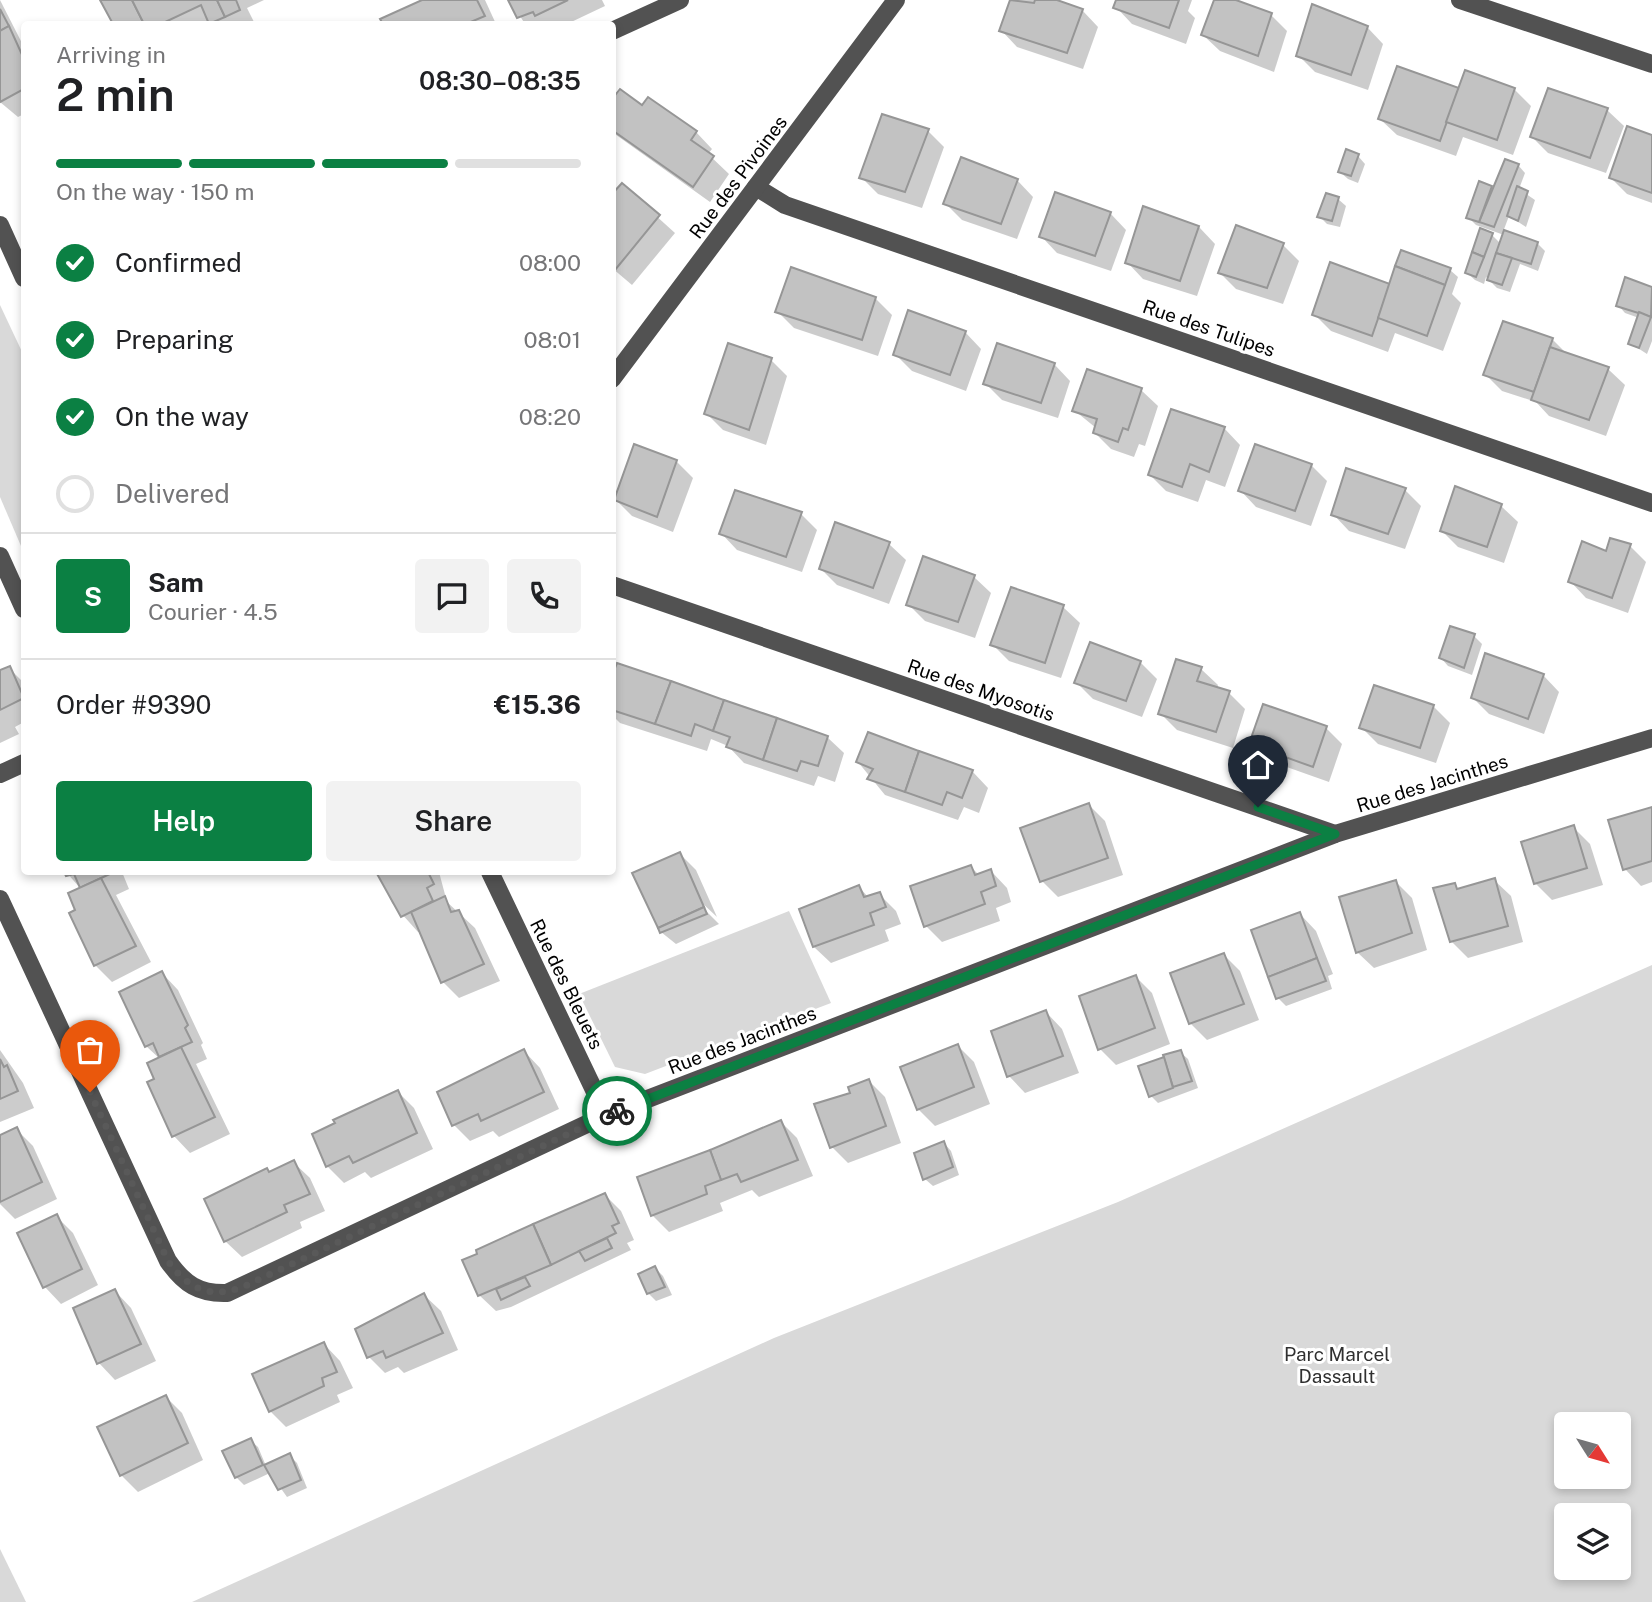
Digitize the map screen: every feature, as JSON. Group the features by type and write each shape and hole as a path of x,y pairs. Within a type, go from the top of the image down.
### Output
{"street":[{"path":"616,30 680,0"},
{"name":"Rue des Pivoines","path":"616,374 896,0"},
{"path":"1460,0 1652,64"},
{"name":"Rue des Tulipes","path":"756,187 785,205 1652,503"},
{"path":"0,225 21,271"},
{"path":"0,556 21,602"},
{"name":"Rue des Myosotis","path":"616,587 1335,834"},
{"name":"Rue des Jacinthes","path":"0,899 168,1261 188,1284 202,1291 227,1293 606,1115 1335,834 1652,738"},
{"path":"0,774 21,764"},
{"name":"Rue des Bleuets","path":"491,875 606,1115"}],"green space":[{"path":"0,305 21,350 21,546 0,497"},
{"path":"789,911 831,1003 645,1074 615,1067 579,994"},
{"name":"Parc Marcel Dassault","path":"1652,965 1652,1602 192,1602 774,1338 1118,1202"},
{"path":"0,1549 26,1602 0,1602"}],"building":[{"path":"100,0 132,0 142,21 111,21"},
{"path":"132,0 217,0 225,17 208,21 201,5 167,21 142,21"},
{"path":"217,0 236,0 240,10 225,17"},
{"path":"422,0 477,0 485,16 473,21 380,19"},
{"path":"508,0 568,0 535,16 533,12 517,18"},
{"path":"1010,0 1034,3 1035,0 1057,0 1083,9 1067,53 999,31"},
{"path":"1116,0 1179,0 1169,28 1113,8"},
{"path":"1214,0 1236,0 1272,13 1258,56 1201,35"},
{"path":"1312,4 1368,26 1351,75 1296,56"},
{"path":"0,9 9,26 0,31"},
{"path":"9,26 21,52 21,91 0,102 0,31"},
{"path":"1397,66 1459,88 1440,141 1378,119"},
{"path":"1465,70 1515,88 1497,140 1446,122"},
{"path":"1548,88 1608,108 1590,158 1530,137"},
{"path":"620,89 642,105 648,97 697,131 691,140 714,156 693,187 616,133 616,94"},
{"path":"882,114 929,129 905,192 859,178"},
{"path":"1627,126 1652,135 1652,193 1609,178"},
{"path":"1346,149 1359,154 1351,176 1338,172"},
{"path":"961,157 1018,179 1001,224 943,204"},
{"path":"1505,159 1519,164 1494,227 1479,222"},
{"path":"1479,181 1492,186 1479,222 1466,218"},
{"path":"622,183 660,215 616,269 616,190"},
{"path":"1517,186 1528,191 1518,221 1507,216"},
{"path":"1055,192 1111,212 1095,256 1039,237"},
{"path":"1326,193 1339,197 1332,221 1317,217"},
{"path":"1143,206 1199,226 1180,281 1125,263"},
{"path":"1236,225 1284,243 1267,288 1218,273"},
{"path":"1480,228 1493,233 1484,257 1472,252"},
{"path":"1504,230 1538,242 1531,264 1496,253"},
{"path":"1401,250 1451,268 1445,285 1395,266"},
{"path":"1472,252 1484,257 1476,277 1465,273"},
{"path":"1496,253 1512,258 1502,285 1487,280"},
{"path":"1330,262 1390,284 1372,336 1312,315"},
{"path":"1395,266 1445,285 1427,336 1378,318"},
{"path":"791,267 876,297 862,340 775,312"},
{"path":"1625,277 1652,287 1651,317 1616,306"},
{"path":"908,310 966,331 950,375 893,355"},
{"path":"1639,312 1651,317 1639,348 1628,344"},
{"path":"1503,321 1553,338 1534,392 1483,375"},
{"path":"728,343 772,358 749,430 704,414"},
{"path":"997,343 1055,363 1041,403 983,384"},
{"path":"1550,347 1609,367 1589,420 1531,400"},
{"path":"1087,369 1142,388 1128,430 1123,428 1118,442 1093,433 1097,419 1072,411"},
{"path":"1171,409 1225,427 1209,472 1190,464 1182,487 1148,475"},
{"path":"634,444 677,460 657,517 616,501"},
{"path":"1255,444 1312,464 1295,511 1238,491"},
{"path":"1346,468 1406,488 1388,534 1331,515"},
{"path":"1455,486 1502,504 1487,547 1440,531"},
{"path":"735,490 802,512 786,557 719,534"},
{"path":"835,522 890,542 873,588 819,569"},
{"path":"1610,538 1631,544 1612,598 1568,582 1582,541 1606,551"},
{"path":"923,556 975,575 958,622 906,605"},
{"path":"1011,587 1064,605 1045,663 990,645"},
{"path":"1450,626 1475,634 1464,668 1439,658"},
{"path":"1090,642 1141,661 1126,701 1074,683"},
{"path":"1485,653 1544,674 1528,719 1471,698"},
{"path":"1176,659 1202,667 1197,681 1230,691 1216,732 1158,714"},
{"path":"617,663 671,681 655,724 616,711"},
{"path":"10,666 21,691 21,700 0,710 0,670"},
{"path":"671,681 724,700 713,731 695,724 691,736 655,724"},
{"path":"1374,685 1434,705 1420,748 1359,728"},
{"path":"724,700 777,718 763,760 726,747 730,737 713,731"},
{"path":"1263,704 1327,726 1313,767 1249,744"},
{"path":"777,718 828,736 818,766 801,761 797,771 763,760"},
{"path":"868,732 919,751 905,792 867,779 873,769 856,762"},
{"path":"919,751 973,770 962,798 947,792 942,805 905,792"},
{"path":"1089,803 1108,858 1040,882 1020,828"},
{"path":"1652,807 1652,861 1623,870 1608,820"},
{"path":"1574,825 1587,868 1534,884 1521,842"},
{"path":"680,852 704,907 658,928 632,873"},
{"path":"971,865 975,875 991,869 996,886 981,892 985,904 924,927 910,886"},
{"path":"74,875 108,875 80,888"},
{"path":"378,875 430,875 434,884 427,888 433,901 401,917"},
{"path":"101,878 136,946 94,966 69,913 75,910 68,893"},
{"path":"1495,878 1508,926 1450,942 1433,888 1455,883 1457,889"},
{"path":"1396,880 1412,933 1356,953 1339,897"},
{"path":"859,885 864,897 880,892 886,907 870,913 874,925 813,947 799,909"},
{"path":"445,896 451,912 459,910 484,964 441,983 411,912"},
{"path":"704,907 707,914 660,933 658,928"},
{"path":"1300,912 1317,958 1268,977 1251,930"},
{"path":"1224,953 1244,1004 1189,1024 1170,973"},
{"path":"1317,958 1326,981 1276,999 1268,977"},
{"path":"162,971 188,1025 185,1028 192,1042 159,1057 153,1043 145,1047 119,992"},
{"path":"1136,975 1155,1028 1098,1050 1079,996"},
{"path":"1046,1010 1063,1056 1007,1077 991,1031"},
{"path":"958,1044 974,1087 917,1110 900,1067"},
{"path":"181,1047 215,1117 172,1137 147,1082 154,1079 147,1063"},
{"path":"524,1049 544,1092 481,1121 478,1114 452,1126 437,1092"},
{"path":"1181,1050 1192,1081 1173,1087 1163,1055"},
{"path":"1164,1057 1173,1088 1149,1097 1138,1066"},
{"path":"0,1059 4,1067 7,1065 18,1091 0,1099"},
{"path":"869,1079 886,1126 830,1148 814,1104 850,1093 848,1087"},
{"path":"398,1090 417,1133 353,1163 349,1156 326,1167 312,1134 335,1123 333,1120"},
{"path":"781,1120 798,1160 741,1182 737,1174 721,1180 710,1150"},
{"path":"17,1127 42,1182 0,1202 0,1135"},
{"path":"944,1141 953,1167 923,1180 914,1153"},
{"path":"710,1150 721,1180 705,1186 707,1194 651,1216 637,1177"},
{"path":"294,1160 310,1194 284,1205 287,1212 224,1242 204,1199 267,1168 269,1172"},
{"path":"605,1193 619,1223 612,1226 616,1233 551,1265 533,1224"},
{"path":"57,1214 82,1269 43,1288 17,1233"},
{"path":"533,1224 551,1265 478,1296 462,1260 477,1254 476,1250"},
{"path":"607,1238 612,1248 585,1261 579,1251"},
{"path":"655,1266 665,1287 647,1294 638,1274"},
{"path":"525,1277 530,1286 501,1300 496,1289"},
{"path":"115,1289 141,1344 97,1364 73,1308"},
{"path":"424,1293 443,1333 386,1358 383,1351 367,1358 355,1329"},
{"path":"324,1342 337,1372 322,1378 324,1386 269,1412 252,1374"},
{"path":"166,1395 188,1443 120,1476 97,1427"},
{"path":"251,1438 263,1465 235,1478 222,1451"},
{"path":"290,1453 301,1480 278,1490 264,1465"}],"way so far":[{"path":"90,1092 168,1261 178,1276 188,1284 214,1293 227,1293 243,1287 617,1111"}],"route":[{"path":"617,1111 1335,834 1258,807"}]}
